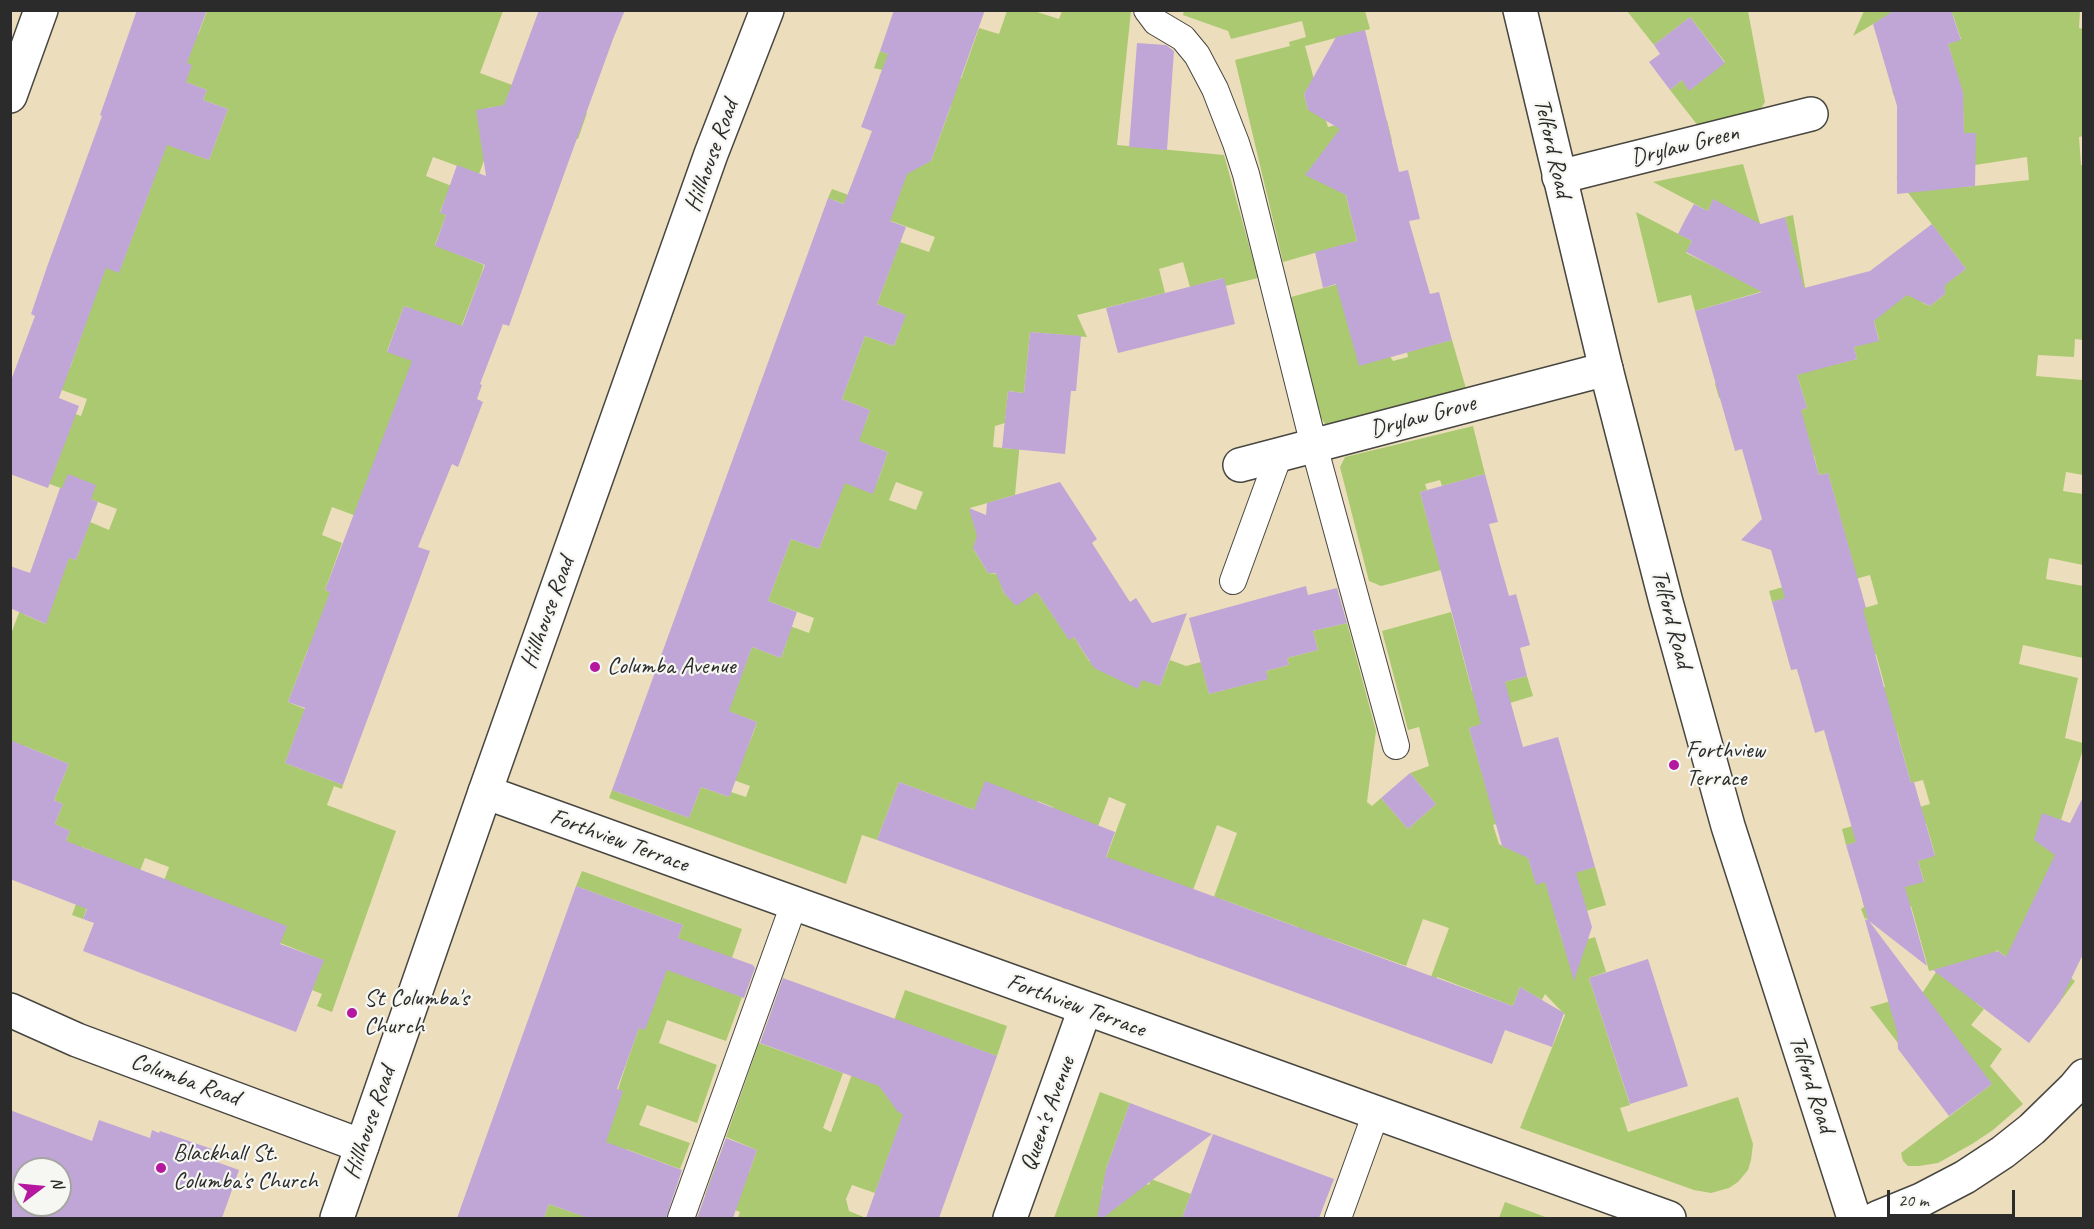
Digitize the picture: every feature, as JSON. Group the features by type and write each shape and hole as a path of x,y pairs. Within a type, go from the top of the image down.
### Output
{"street":[{"path":"10,96 41,10"},
{"name":"Hillhouse Road","path":"337,1218 711,154 767,10"},
{"name":"Telford Road","path":"1520,10 1606,369 1666,602 1728,826 1854,1218"},
{"name":"Drylaw Green","path":"1559,177 1811,114"},
{"name":"Drylaw Grove","path":"1240,465 1606,369"},
{"name":"Forthview Terrace","path":"485,792 1669,1218"},
{"name":"Queen's Avenue","path":"1010,1218 1085,1009"},
{"name":"Columba Road","path":"10,1010 77,1040 362,1146"},
{"path":"1877,1218 1921,1200 1965,1177 2003,1152 2032,1129 2084,1076"}],"lane":[{"path":"1147,10 1156,22 1183,38 1197,55 1227,117 1246,174 1314,446 1396,746"},
{"path":"1233,581 1279,455"},
{"path":"681,1218 794,904"},
{"path":"1338,1218 1376,1113"}],"green space":[{"path":"1184,10 1365,11 1370,29 1305,46 1315,83 1310,84 1304,94 1308,110 1324,114 1328,127 1381,113 1384,121 1387,120 1392,141 1317,159 1313,168 1342,179 1357,241 1283,262 1235,60 1290,46 1289,42 1306,37 1302,21 1231,39 1228,31 1183,15"},
{"path":"207,11 503,11 480,73 587,113 578,139 491,107 478,116 479,127 493,136 479,174 433,157 426,176 506,207 448,192 440,212 446,215 435,245 484,265 480,278 461,327 404,306 387,351 432,368 375,523 332,507 322,535 342,543 325,590 370,607 363,629 396,642 391,655 334,634 308,649 288,702 305,709 285,763 343,785 342,789 334,786 327,805 396,831 332,1012 317,1006 322,994 312,990 323,960 159,895 169,867 145,858 134,886 87,907 83,919 72,915 95,852 82,847 77,863 60,856 70,831 55,824 63,804 54,800 69,764 25,746 11,783 11,634 20,610 25,615 46,624 40,547 76,560 90,522 109,530 117,509 47,483 73,413 81,416 87,399 17,374 60,364 70,368 93,302 92,262 119,272 153,182 115,168 164,143 209,160 228,109 203,100 207,90 186,82 154,52 172,25 198,35"},
{"path":"1007,11 1034,11 1059,19 1062,11 1131,11 1117,145 1224,155 1258,278 1225,286 1223,278 1190,287 1183,262 1159,269 1165,293 1077,315 1087,337 1030,332 1024,393 1008,391 1005,423 995,426 993,447 1013,449 1020,441 1015,495 970,508 978,537 974,550 988,573 1001,574 1001,585 1004,593 1010,599 1037,592 1069,639 1074,637 1089,661 1138,688 1153,657 1147,681 1160,686 1170,660 1186,666 1201,662 1209,694 1267,679 1266,671 1289,665 1287,658 1318,650 1313,631 1347,623 1376,731 1367,802 1372,806 1381,798 1408,829 1436,804 1410,773 1429,766 1419,727 1408,730 1382,631 1451,612 1472,691 1527,676 1533,696 1510,703 1514,715 1469,728 1486,787 1517,818 1493,825 1499,844 1509,849 1524,844 1536,884 1595,867 1606,905 1556,920 1564,946 1595,937 1606,972 1589,978 1630,1105 1620,1108 1628,1132 1738,1097 1753,1144 1748,1170 1738,1182 1729,1188 1711,1193 1694,1190 1520,1128 1565,1015 1545,994 1542,1000 1520,987 1513,1006 1437,977 1415,1036 1410,1034 1449,928 1423,919 1406,966 1328,938 1306,996 1301,994 1298,927 1221,899 1200,958 1193,955 1237,833 1217,825 1193,890 1085,915 1126,804 1109,797 1067,909 1062,908 1084,850 1054,815 1053,807 1038,801 1031,806 974,810 899,782 877,840 862,835 846,884 609,798 612,790 689,818 701,787 729,797 731,792 746,797 750,786 707,770 746,751 753,734 757,722 728,711 752,647 781,658 787,641 681,602 686,588 809,633 814,618 768,601 791,539 819,549 831,519 814,478 877,483 888,452 754,402 760,385 865,424 870,410 842,399 865,336 894,346 900,330 905,315 877,304 900,242 929,252 935,237 828,198 832,189 882,207 910,165 931,161 951,106 879,78 882,70 874,68 880,51 961,79 979,28 999,34","holes":["896,482 923,492 916,510 889,500"]},
{"path":"1627,11 1748,11 1765,102 1760,110 1699,127 1670,90 1682,80 1690,90 1725,62 1690,17 1654,45"},
{"path":"1864,11 1895,11 1853,36"},
{"path":"1946,11 2080,11 2079,28 2084,29 2084,136 2079,137 2081,165 2084,166 2083,340 2075,339 2074,357 2038,355 2036,376 2083,380 2083,475 2066,472 2063,491 2083,494 2083,565 2049,558 2046,579 2083,586 2083,658 2023,645 2019,664 2078,678 2065,738 2083,743 2083,749 2061,820 2042,814 2083,854 2071,978 2075,981 2062,999 1997,950 1979,973 1991,983 1976,1003 1984,1009 1971,1025 2002,1049 1990,1066 2023,1104 1993,1130 1938,1163 1908,1166 1903,1161 1901,1153 1992,1084 1898,1043 1870,1007 1923,992 1938,969 1929,971 1911,906 1865,919 1861,909 1864,907 1862,899 1924,881 1918,861 1935,855 1926,823 1846,845 1842,829 1930,804 1923,780 1911,783 1897,732 1830,752 1828,742 1876,690 1885,687 1876,654 1799,676 1797,669 1855,653 1844,614 1878,604 1870,575 1772,602 1769,591 1854,567 1828,473 1819,475 1814,455 1749,473 1789,414 1807,408 1797,375 1719,398 1715,384 1774,288 1695,311 1691,295 1658,303 1636,212 1692,241 1686,253 1731,275 1713,200 1708,211 1653,182 1743,164 1771,262 1795,256 1785,217 1793,215 1805,287 1829,366 1857,359 1854,347 1879,340 1863,277 1899,301 1913,290 1923,303 1930,306 1945,294 1944,285 1966,269 1896,177 1965,187 2029,180 2027,157 1975,165 1964,133 1963,108 1897,108 1897,101 1892,91 1956,71 1948,44 1961,39 1953,15"},
{"path":"1342,283 1393,361 1408,357 1407,352 1452,340 1467,392 1327,427 1318,413 1291,297"},
{"path":"1473,426 1485,474 1442,486 1440,480 1425,484 1427,490 1420,492 1441,570 1381,586 1369,581 1340,467 1345,457"},
{"path":"582,871 742,929 721,989 742,997 726,1041 667,1020 659,1043 717,1065 697,1123 647,1105 639,1125 690,1143 680,1169 626,1149 623,1198 616,1218 544,1218 549,1204 577,1214 639,1028 659,987 683,925 576,886"},
{"path":"905,990 1007,1026 997,1056 913,1026 906,1107 875,1193 852,1185 846,1199 849,1211 866,1218 738,1218 740,1212 708,1200 705,1195 717,1161 749,1173 757,1150 726,1137 759,1043 843,1073 823,1128 831,1132 863,1044 883,1051"},
{"path":"1100,1092 1130,1103 1106,1169 1109,1170 1102,1188 1103,1198 1116,1206 1120,1205 1127,1197 1134,1179 1149,1185 1151,1179 1191,1194 1182,1218 1054,1218"},
{"path":"1505,1202 1548,1218 1499,1218"}],"building":[{"path":"137,10 207,10 187,63 192,65 186,82 207,90 203,100 228,109 209,160 167,145 119,273 106,268 59,398 79,406 48,488 10,474 10,383 35,316 31,314 48,264 102,116 100,115"},
{"path":"539,10 625,10 509,326 503,324 480,384 482,385 477,399 483,402 458,467 452,464 418,547 430,551 343,785 285,763 305,708 288,702 330,592 325,590 412,361 387,352 404,306 462,326 485,265 435,246 446,215 440,213 457,165 486,176 476,110 504,105"},
{"path":"894,10 985,10 931,161 907,174 890,221 906,227 877,304 906,315 894,346 865,336 842,399 870,410 859,441 888,452 873,494 845,483 819,549 791,539 768,601 797,612 781,658 752,647 729,711 757,722 731,793 729,797 701,787 689,818 612,790 828,198 844,204 872,131 861,127 888,54 880,51"},
{"path":"1895,10 1951,10 1961,40 1948,44 1963,92 1964,133 1976,133 1975,186 1897,194 1897,106 1873,24"},
{"path":"1690,17 1725,63 1689,91 1682,80 1670,90 1649,62 1660,54 1654,45"},
{"path":"1365,30 1399,172 1408,170 1420,219 1409,221 1430,294 1439,292 1452,340 1359,366 1336,284 1323,288 1315,252 1357,241 1346,195 1305,175 1340,129 1308,110 1304,94 1336,37"},
{"path":"1137,43 1166,45 1174,51 1167,150 1129,147"},
{"path":"1713,199 1761,224 1785,217 1804,288 1870,271 1932,224 1966,269 1945,285 1945,294 1930,306 1907,295 1874,321 1879,341 1854,347 1857,359 1797,375 1807,408 1801,410 1819,475 1828,473 1866,608 1863,609 1884,687 1911,783 1914,782 1935,856 1918,861 1924,882 1905,887 1927,966 1869,921 1992,1084 1949,1116 1898,1049 1897,1032 1846,845 1856,842 1824,730 1815,733 1797,669 1791,670 1772,602 1785,598 1771,550 1741,540 1762,519 1742,449 1735,451 1695,311 1762,292 1686,252 1692,241 1678,234 1686,218 1694,204 1708,211"},
{"path":"1224,278 1235,324 1118,353 1106,308"},
{"path":"1030,332 1081,336 1076,391 1071,391 1065,454 1002,448 1008,391 1024,393"},
{"path":"68,474 96,485 91,499 98,502 76,560 69,558 46,624 10,608 10,566 30,573 60,488"},
{"path":"1485,474 1498,522 1489,524 1509,596 1516,594 1530,645 1520,648 1527,676 1505,682 1523,747 1558,737 1595,867 1576,873 1592,927 1574,981 1545,882 1536,885 1528,858 1502,846 1469,728 1481,724 1420,492"},
{"path":"1060,482 1097,539 1092,543 1130,602 1136,598 1152,623 1187,613 1160,686 1142,680 1138,689 1094,668 1074,637 1069,640 1037,592 1016,606 1004,593 996,573 988,573 973,548 977,536 969,508 986,515 987,503"},
{"path":"1306,586 1308,595 1337,588 1347,623 1313,631 1318,650 1287,658 1289,665 1266,671 1268,679 1209,694 1189,618"},
{"path":"10,740 69,764 54,800 63,804 55,824 70,831 66,841 287,926 280,944 324,960 296,1032 83,951 94,923 83,919 87,909 10,879"},
{"path":"1410,773 1436,804 1408,829 1381,798"},
{"path":"985,781 1115,832 1106,857 1513,1006 1520,987 1564,1013 1552,1047 1505,1030 1492,1064 877,840 899,782 974,810"},
{"path":"2084,795 2084,952 2060,1002 2029,1043 1933,970 1998,951 2006,957 2055,855 2034,840 2042,813 2070,823"},
{"path":"576,886 683,925 678,938 753,965 755,968 744,998 667,970 645,1030 639,1028 617,1089 623,1091 606,1142 682,1170 666,1218 588,1218 549,1204 544,1218 457,1218"},
{"path":"1648,959 1688,1086 1630,1104 1589,978"},
{"path":"783,978 997,1056 939,1218 866,1218 903,1114 898,1112 879,1086 760,1043"},
{"path":"1130,1103 1212,1134 1103,1218 1097,1218 1106,1169"},
{"name":"Blackhall St. Columba's Church","path":"10,1110 92,1141 99,1120 150,1138 152,1130 159,1133 160,1131 212,1149 211,1152 217,1154 214,1161 239,1170 222,1218 10,1218"},
{"path":"1213,1134 1334,1179 1319,1218 1182,1218"},
{"path":"726,1138 757,1150 733,1218 697,1218"}],"place":[{"name":"Columba Avenue","path":"595,667"},
{"name":"Forthview Terrace","path":"1674,765"},
{"name":"St Columba's Church","path":"352,1013"},
{"name":"Blackhall St. Columba's Church","path":"161,1168"}]}
